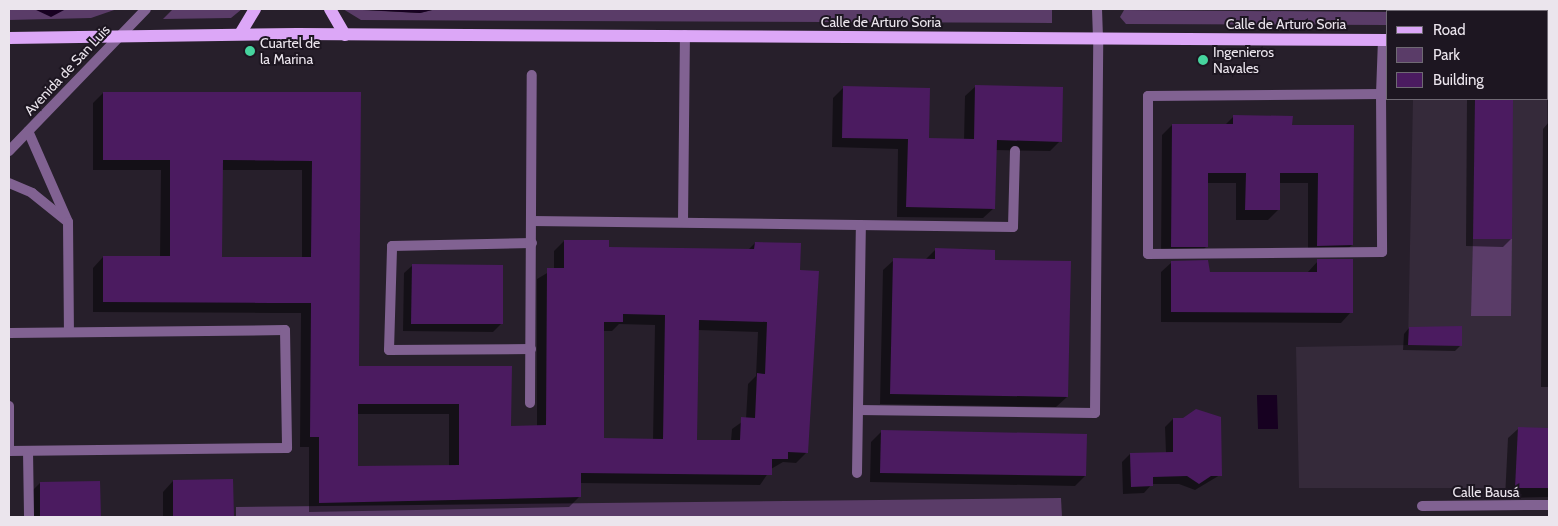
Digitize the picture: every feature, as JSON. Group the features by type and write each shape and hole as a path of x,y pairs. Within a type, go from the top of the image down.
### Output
{"main road":[{"path":"240,34 255,9"},
{"path":"330,9 345,35"},
{"name":"Calle de Arturo Soria","path":"9,38 240,34 1385,40"}],"street":[{"name":"Avenida de San Luis","path":"9,151 118,35 146,9"},
{"path":"858,410 1095,413 1097,9"},
{"path":"683,222 685,35"},
{"path":"1382,94 1148,96 1148,254 1382,252 1382,94 1385,40"},
{"path":"530,403 532,75"},
{"path":"28,131 68,222 69,332"},
{"path":"532,221 1014,227 1015,151"},
{"path":"9,182 32,193 68,222"},
{"path":"857,472 861,225"},
{"path":"531,349 389,350 392,246 532,243"},
{"path":"9,333 286,330 287,448 9,451 9,406"},
{"path":"28,451 29,517"},
{"name":"Calle Bausá","path":"1422,506 1549,505"}],"shaded area":[{"path":"34,9 66,9 51,17"},
{"path":"351,9 436,9 420,13"},
{"path":"1413,100 1547,100 1549,488 1299,488 1296,347 1408,345"},
{"path":"1257,395 1277,395 1278,429 1258,429"}],"green space":[{"path":"9,9 117,9 91,18 9,20"},
{"path":"173,9 242,9 231,18 163,19"},
{"path":"343,9 420,13 436,9 1052,10 1052,23 361,20"},
{"path":"1124,10 1386,12 1386,25 1126,24 1120,17"},
{"path":"1473,239 1512,239 1511,316 1471,316"},
{"path":"1061,498 1062,517 236,517 236,507"}],"building":[{"path":"975,85 1063,87 1062,142 997,140 995,209 906,207 908,139 842,138 843,86 930,88 929,138 974,139"},
{"path":"103,92 361,92 359,366 512,366 511,426 546,425 547,268 564,268 564,240 609,240 609,247 754,249 755,242 801,243 800,270 819,271 808,453 788,452 788,459 772,459 772,475 581,473 581,497 319,503 319,437 310,437 311,303 103,302 103,256 170,256 170,160 103,160","holes":["223,160 312,161 311,257 222,257","623,314 665,315 663,439 604,438 604,322 623,322","699,320 767,322 765,374 757,373 755,418 741,417 740,440 697,440","358,404 459,404 459,465 358,466"]},
{"path":"1475,100 1513,100 1512,239 1473,239"},
{"path":"1233,115 1293,116 1292,125 1354,125 1353,245 1317,246 1318,173 1280,173 1280,210 1245,210 1246,173 1208,173 1208,247 1171,247 1172,124 1233,124"},
{"path":"935,248 995,250 995,260 1071,261 1068,397 890,394 893,258 935,259"},
{"path":"1317,259 1353,259 1353,313 1171,312 1171,261 1208,260 1210,272 1317,272"},
{"path":"412,264 503,265 503,324 411,324"},
{"path":"1462,326 1462,346 1408,345 1409,327"},
{"path":"1196,409 1221,417 1222,476 1211,476 1199,484 1187,476 1153,477 1153,486 1131,487 1130,453 1173,452 1173,418 1183,418"},
{"path":"1518,427 1549,428 1549,488 1515,488"},
{"path":"881,430 1087,434 1086,476 880,473"},
{"path":"233,479 234,517 173,517 173,480"},
{"path":"100,481 101,517 40,517 40,482"}],"place":[{"name":"Cuartel de la Marina","path":"250,51"},
{"name":"Ingenieros Navales","path":"1203,60"}]}
